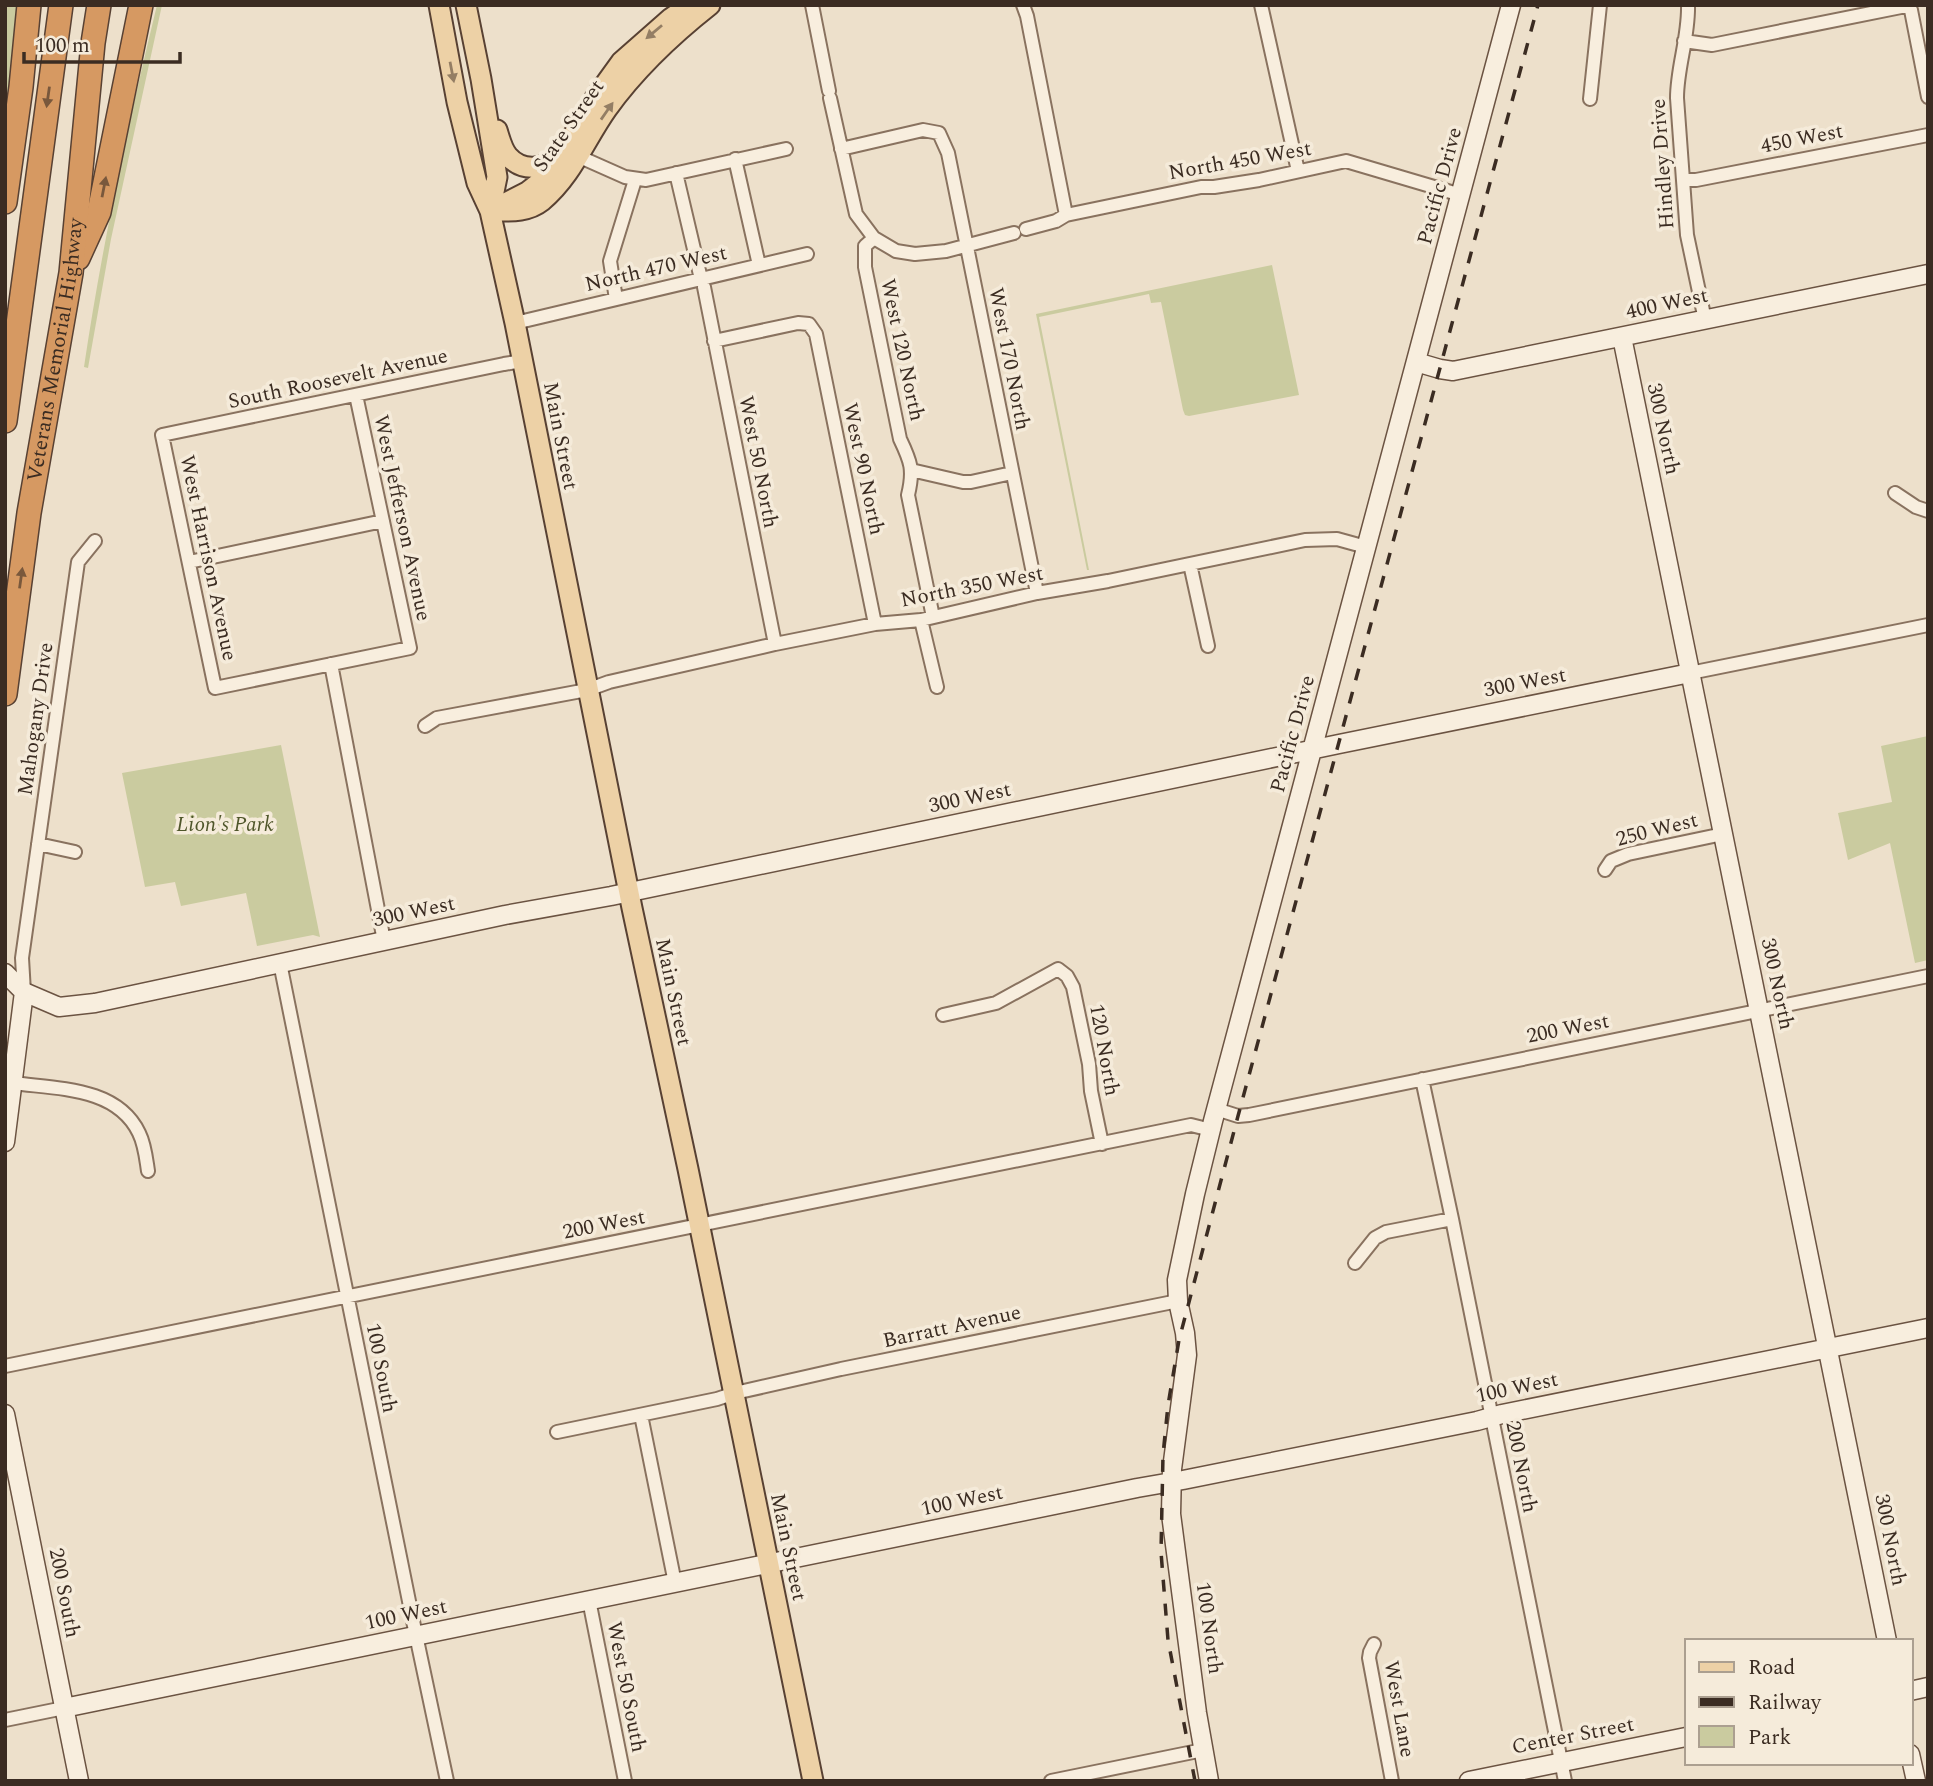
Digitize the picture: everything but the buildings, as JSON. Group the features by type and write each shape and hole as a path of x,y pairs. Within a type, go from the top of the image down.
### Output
{"highway":[{"path":"5,202 29,5"},
{"name":"Veterans Memorial Highway","path":"5,421 9,360 61,5"},
{"name":"Veterans Memorial Highway","path":"5,694 29,513 71,273 99,5"},
{"path":"71,273 99,212 141,5"}],"main road":[{"name":"Main Street","path":"439,5 457,102 477,183 490,211 515,323 587,690 720,1332 735,1393 813,1781"},
{"name":"Main Street","path":"466,5 497,177 490,211"},
{"name":"State Street","path":"490,211 522,211 540,203 567,176 574,150 610,74 670,18 684,9 708,5"},
{"name":"State Street","path":"481,79 490,96 502,147 508,156 522,166 543,167 586,141 633,75 708,5"}],"street":[{"path":"812,5 856,214 874,238"},
{"path":"1023,5 1066,215"},
{"path":"1261,5 1298,171"},
{"name":"Pacific Drive","path":"1171,1481 1187,1355 1177,1280 1195,1194 1511,5"},
{"path":"1590,99 1600,5"},
{"name":"Hindley Drive","path":"1688,5 1685,41 1676,83 1687,235 1705,320"},
{"path":"1685,41 1712,45 1910,5 1928,97"},
{"name":"West 170 North","path":"841,149 923,130 939,133 948,153 1037,593"},
{"name":"450 West","path":"1683,180 1696,180 1928,135"},
{"path":"574,150 601,167 635,180 646,180 786,149"},
{"path":"735,159 760,265"},
{"name":"North 450 West","path":"874,238 896,251 915,254 946,251 1056,221 1066,215 1201,187 1259,180 1346,161 1461,195"},
{"name":"West 50 North","path":"676,173 702,283 775,644"},
{"path":"616,299 610,261 635,180"},
{"name":"West 120 North","path":"874,238 865,246 865,267 900,439 910,460 912,480 908,495 937,687"},
{"name":"North 470 West","path":"515,323 616,299 702,283 807,254"},
{"name":"400 West","path":"1416,362 1453,371 1928,274"},
{"name":"West 90 North","path":"714,341 798,323 809,324 816,334 875,624"},
{"name":"300 North","path":"1622,337 1887,1639"},
{"name":"South Roosevelt Avenue","path":"162,435 522,361"},
{"name":"West Jefferson Avenue","path":"331,664 410,648 356,395"},
{"name":"West Harrison Avenue","path":"162,435 215,688 331,664"},
{"path":"911,470 962,482 1012,473"},
{"path":"1895,493 1916,507 1928,511"},
{"path":"189,562 383,521"},
{"name":"North 350 West","path":"425,726 437,718 587,690 609,682 775,644 875,624 927,619 1037,593 1305,540 1338,539 1366,547"},
{"name":"Mahogany Drive","path":"24,992 22,958 78,562 95,541"},
{"path":"1190,564 1208,646"},
{"name":"300 West","path":"24,992 59,1007 95,1003 384,941 1928,625"},
{"path":"331,664 384,941"},
{"name":"250 West","path":"1605,870 1611,861 1628,854 1723,834"},
{"path":"38,844 75,852"},
{"name":"100 South","path":"280,963 447,1781"},
{"name":"120 North","path":"943,1015 996,1003 1058,969 1068,976 1073,987 1089,1064 1091,1091 1102,1144"},
{"path":"5,973 24,992 5,1142"},
{"name":"200 West","path":"1216,1110 1238,1116 1249,1115 1928,976"},
{"name":"200 North","path":"1422,1079 1565,1781"},
{"path":"13,1083 94,1095 118,1107 141,1136 148,1171"},
{"name":"200 West","path":"5,1366 1191,1125 1211,1130"},
{"path":"1355,1263 1375,1238 1386,1232 1452,1219"},
{"name":"Barratt Avenue","path":"557,1433 908,1355 1178,1301"},
{"name":"100 West","path":"5,1720 1928,1328"},
{"name":"200 South","path":"5,1414 79,1781"},
{"path":"641,1415 675,1583"},
{"name":"100 North","path":"1171,1481 1172,1522 1209,1781"},
{"name":"West 50 South","path":"589,1601 625,1781"},
{"name":"West Lane","path":"1374,1644 1369,1658 1392,1781"},
{"name":"Center Street","path":"1469,1781 1685,1737"},
{"path":"1051,1781 1203,1750"},
{"path":"1912,1763 1916,1781"}],"green space":[{"path":"5,5 19,5 5,117"},
{"path":"157,5 162,5 111,239 88,368 84,367 107,230"},
{"path":"1272,265 1299,395 1185,415 1161,302 1151,303 1149,294 1039,317 1087,570 1036,314"},
{"path":"1928,736 1928,960 1915,963 1890,843 1848,860 1838,813 1892,802 1881,746"},
{"name":"Lion's Park","path":"281,745 320,937 313,935 257,946 246,893 181,906 175,882 145,887 122,773"}],"railway":[{"path":"1195,1781 1168,1640 1161,1552 1163,1455 1179,1340 1538,5"}]}
